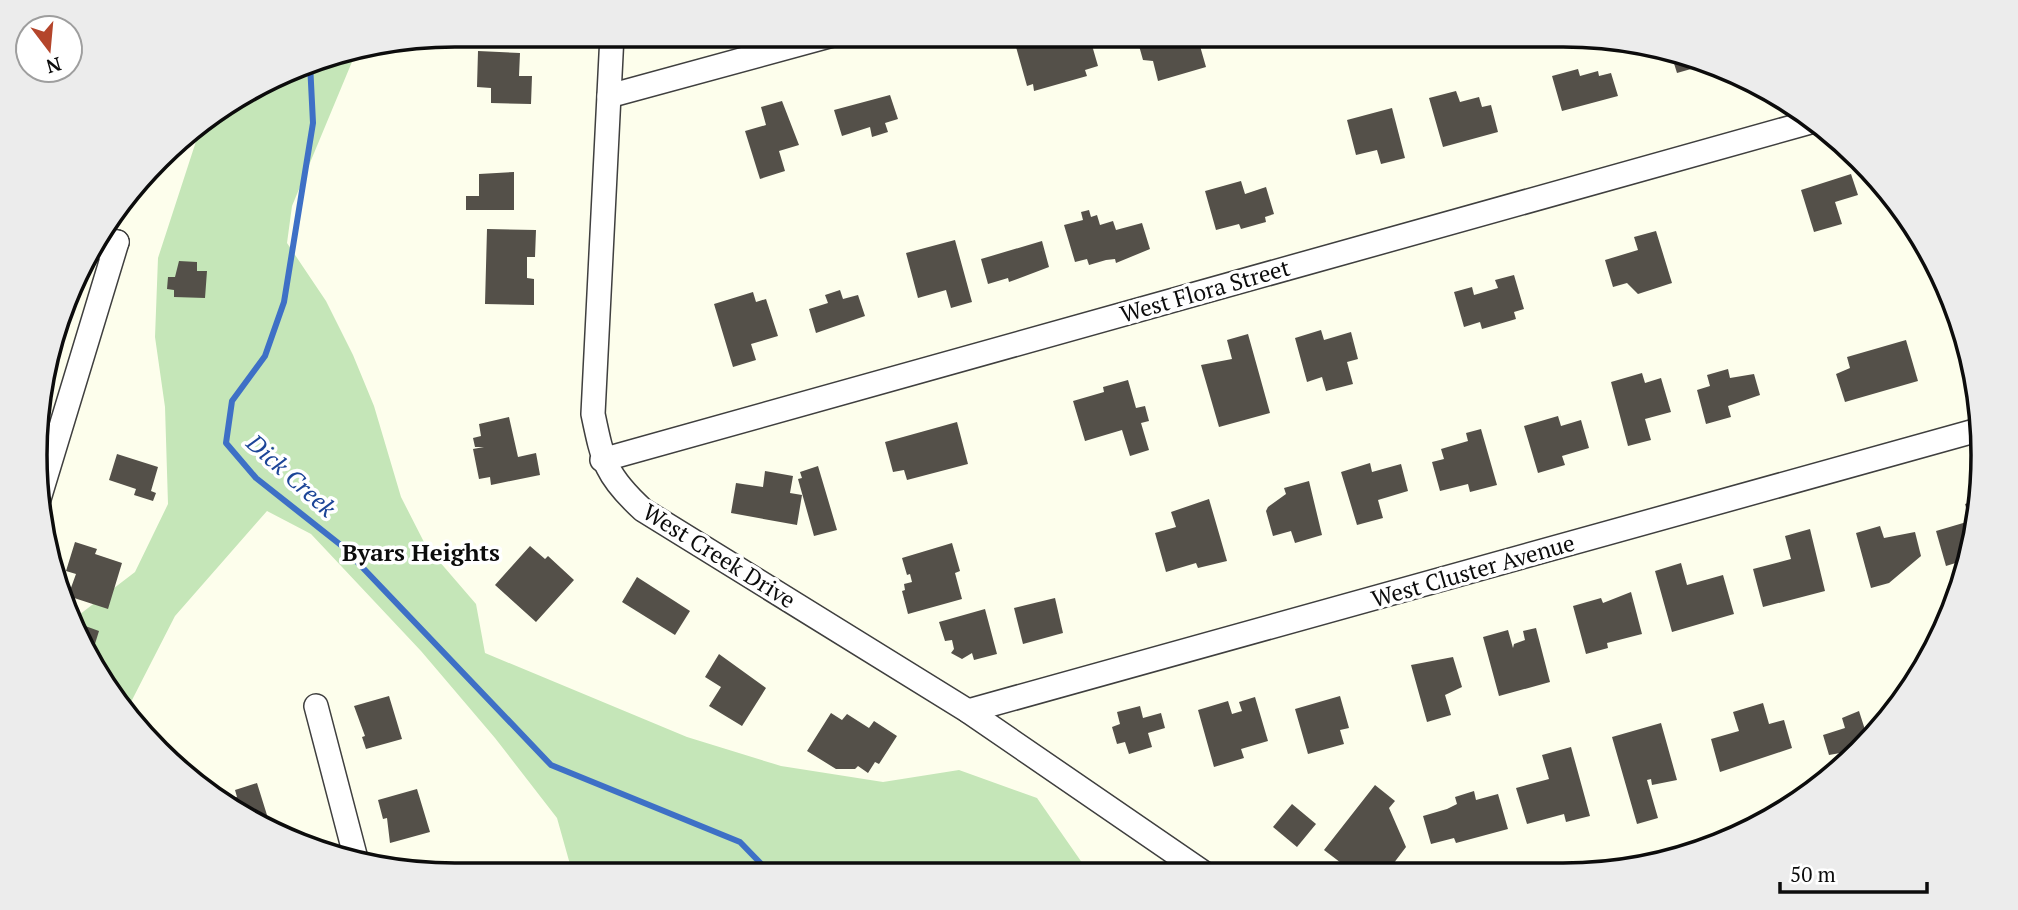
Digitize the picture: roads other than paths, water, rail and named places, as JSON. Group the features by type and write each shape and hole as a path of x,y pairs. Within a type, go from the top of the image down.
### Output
{"street":[{"name":"West Creek Drive","path":"611,47 593,414 602,460 620,489 643,510 968,711 1189,863"},
{"path":"609,96 789,47"},
{"name":"West Flora Street","path":"602,460 1801,125"},
{"path":"48,471 117,242 106,245"},
{"name":"West Cluster Avenue","path":"968,711 1970,432"},
{"path":"316,706 354,850"}],"waterway":[{"name":"Dick Creek","path":"311,74 313,123 284,302 265,356 232,401 226,443 256,478 342,546 551,765 740,842 760,863"}],"district":[{"name":"Byars Heights","path":"421,553"}]}
